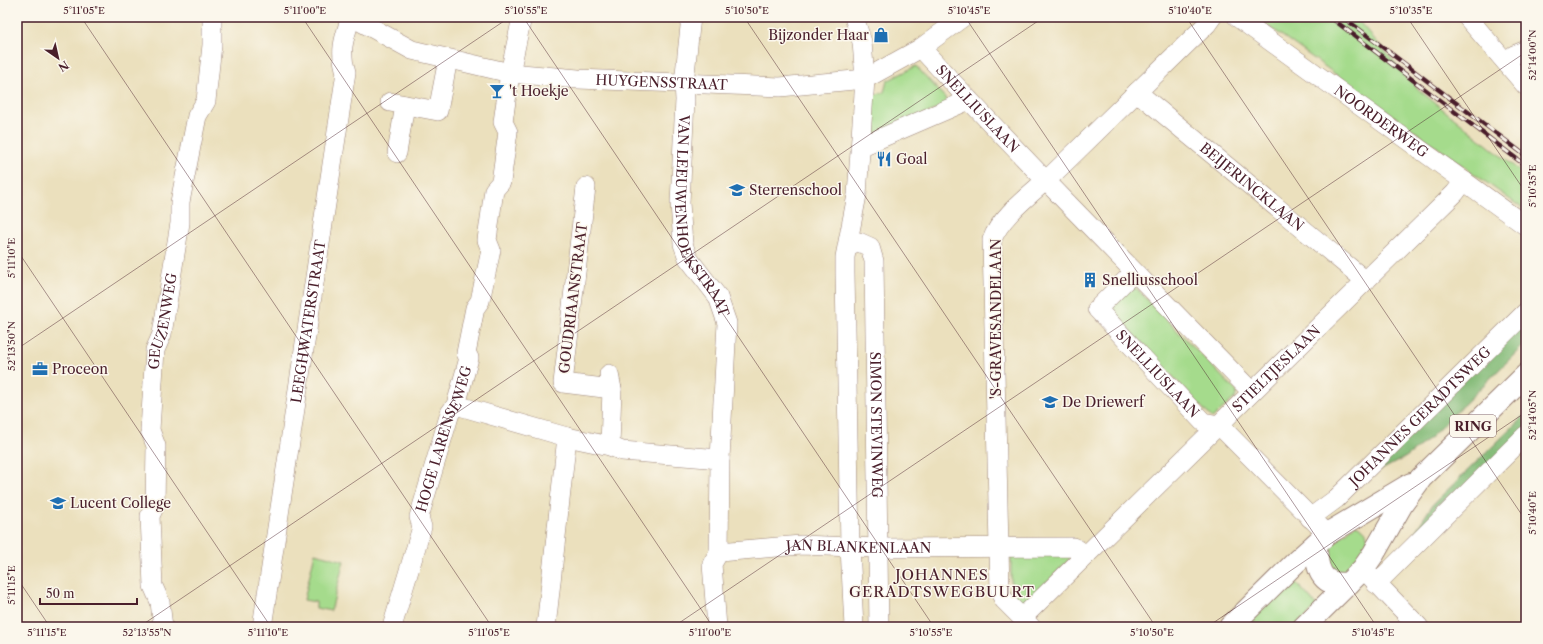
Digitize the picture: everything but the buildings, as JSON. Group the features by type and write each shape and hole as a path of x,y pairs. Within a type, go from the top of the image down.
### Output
{"main road":[{"name":"RING","path":"1304,627 1365,572 1402,504 1421,478 1526,375"},
{"name":"RING","path":"1230,627 1322,539 1348,520 1394,495 1421,478"},
{"path":"1322,539 1316,561 1324,577 1332,583 1340,584 1365,572 1374,539 1370,527 1361,520 1348,520"}],"street":[{"name":"GEUZENWEG","path":"163,627 160,602 153,586 150,516 155,506 156,446 150,430 155,350 162,334 180,223 180,202 198,116 206,101 212,45 212,17"},
{"name":"HUYGENSSTRAAT","path":"352,17 412,50 510,73 578,79 780,87 865,79 921,48 963,17"},
{"name":"LEEGHWATERSTRAAT","path":"262,627 346,72 342,58 346,33 352,17"},
{"name":"HOGE LARENSEWEG","path":"392,627 422,527 419,517 450,413 456,405 469,358 466,352 475,308 480,301 491,250 487,240 494,190 501,182 508,132 504,122 510,73 522,17"},
{"name":"VAN LEEUWENHOEKSTRAAT","path":"691,17 684,84 685,100 680,203 683,244 688,258 718,297 727,323 720,459 719,552 712,564 717,627"},
{"name":"SIMON STEVINWEG","path":"854,17 862,42 865,79 858,195 849,246 845,257 850,547 854,627"},
{"name":"'S-GRAVESANDELAAN","path":"1027,623 1004,600 1000,592 992,240 996,230 1207,24 1212,17"},
{"name":"NOORDERWEG","path":"1237,17 1526,226"},
{"path":"1466,17 1526,86"},
{"name":"SNELLIUSLAAN","path":"921,48 1134,272 1252,392"},
{"path":"1506,62 1514,55 1526,50"},
{"path":"397,153 397,103 438,111 448,59"},
{"name":"BEIJERINCKLAAN","path":"1137,92 1366,282"},
{"path":"860,147 969,100"},
{"name":"STIELTJESLAAN","path":"1027,623 1086,555 1366,282 1455,193 1464,181"},
{"name":"GOUDRIAANSTRAAT","path":"586,187 563,383 610,382 610,446"},
{"name":"SIMON STEVINWEG","path":"849,246 860,242 870,247 874,261 879,627"},
{"name":"SNELLIUSLAAN","path":"1134,272 1097,309 1203,422 1219,425 1310,518 1322,539"},
{"name":"JOHANNES GERADTSWEG","path":"1310,518 1336,499 1526,312"},
{"path":"456,405 567,437 610,446 622,451 720,459"},
{"path":"1420,627 1365,572 1526,435"},
{"path":"546,627 567,437"},
{"name":"JAN BLANKENLAAN","path":"719,552 800,545 878,548 1000,547"},
{"path":"1000,547 1074,547 1086,555"}],"green space":[{"path":"1256,17 1355,17 1419,90 1526,176 1526,211"},
{"path":"916,66 950,103 869,139 871,96 884,92 887,81"},
{"path":"1136,288 1237,392 1235,398 1212,418 1110,310 1129,290"},
{"path":"1526,317 1526,343 1429,439 1406,457 1366,478"},
{"path":"1526,414 1526,429 1405,547 1433,504"},
{"path":"1355,525 1365,531 1367,543 1351,574 1332,577 1323,552"},
{"path":"1011,551 1073,555 1025,606 1011,593"},
{"path":"315,553 344,561 331,611 316,608 316,602 304,600"},
{"path":"1291,577 1317,606 1296,627 1239,627"}],"railway":[{"path":"1330,17 1526,166"},
{"path":"1343,17 1526,156"}],"place":[{"name":"Bijzonder Haar","path":"881,35"},
{"name":"'t Hoekje","path":"497,91"},
{"name":"Goal","path":"884,159"},
{"name":"Sterrenschool","path":"737,190"},
{"name":"Snelliusschool","path":"1090,280"},
{"name":"Proceon","path":"40,369"},
{"name":"De Driewerf","path":"1050,402"},
{"name":"Lucent College","path":"58,503"}],"district":[{"name":"JOHANNES GERADTSWEGBUURT","path":"942,584"}]}
